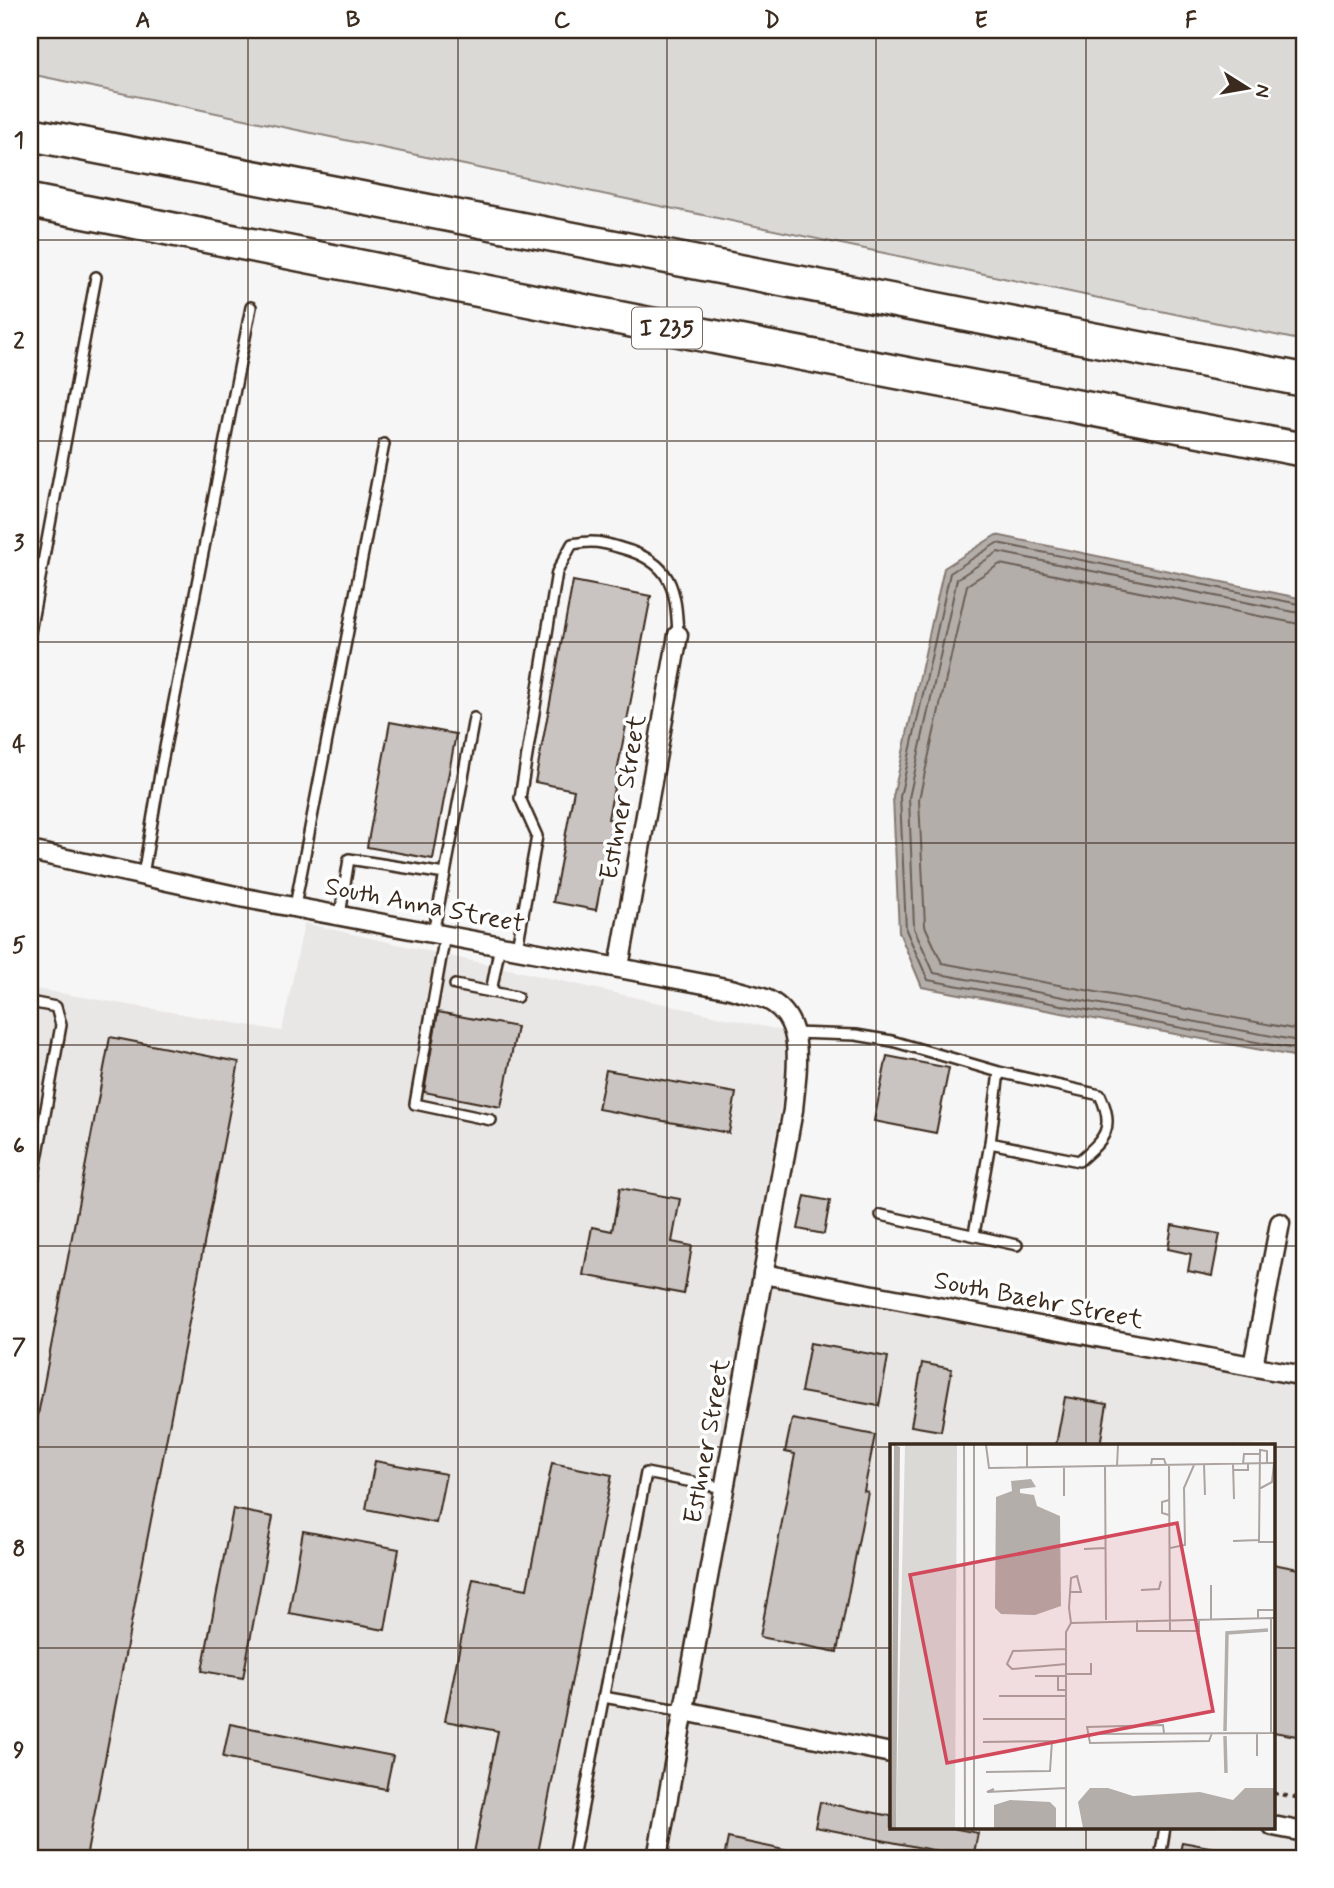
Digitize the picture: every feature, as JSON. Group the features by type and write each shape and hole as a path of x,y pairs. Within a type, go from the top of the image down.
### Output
{"highway":[{"path":"30,134 1304,380"},
{"name":"I 235","path":"30,201 726,340 1304,450"}],"street":[{"name":"Esthner Street","path":"619,967 678,635"},
{"name":"South Anna Street","path":"30,851 245,898 731,989 769,1001 788,1017 793,1033"},
{"name":"Esthner Street","path":"657,1858 793,1110 798,1058 793,1033"},
{"path":"1253,1366 1280,1223"},
{"name":"South Baehr Street","path":"763,1274 1304,1376"},
{"path":"684,1711 890,1753"},
{"path":"1274,1826 1304,1832"}],"lane":[{"path":"30,632 96,276"},
{"path":"143,876 161,768 251,307"},
{"path":"295,906 384,444"},
{"path":"491,992 508,946 537,836 520,798 557,572 572,544 592,540 604,543 638,552 662,567 676,599 678,635"},
{"path":"474,718 445,874 415,1104 491,1120"},
{"path":"340,915 349,859 445,874"},
{"path":"455,985 517,997"},
{"path":"30,1002 56,1007 61,1025 30,1198"},
{"path":"793,1033 856,1035 892,1041 999,1072 1100,1095 1108,1112 1103,1139 1079,1161 990,1143"},
{"path":"974,1234 999,1072"},
{"path":"881,1215 1017,1245"},
{"path":"573,1858 646,1473 724,1488"},
{"path":"603,1697 684,1711"},
{"path":"1160,1858 1165,1828"}],"path":[{"path":"1274,1793 1304,1799"}],"shaded area":[{"path":"30,30 1304,30 1304,341 30,74"},
{"path":"304,923 793,1033 654,1858 30,1858 30,988 282,1031"},
{"path":"763,1274 1304,1379 1304,1858 656,1858"}],"water":[{"path":"996,535 1304,599 1304,1058 922,987 899,932 893,797 944,568"}],"building":[{"path":"573,581 651,596 608,819 613,820 596,910 553,902 574,790 535,782"},
{"path":"390,722 456,734 433,859 367,847"},
{"path":"438,1012 517,1027 501,1107 424,1092"},
{"path":"110,1037 239,1062 86,1858 30,1858 30,1457"},
{"path":"887,1056 949,1068 936,1133 874,1121"},
{"path":"606,1070 736,1093 729,1133 598,1109"},
{"path":"620,1188 680,1199 672,1242 692,1246 684,1294 583,1275 592,1227 612,1231"},
{"path":"805,1196 830,1201 824,1234 798,1229"},
{"path":"1172,1225 1220,1234 1212,1276 1188,1271 1191,1254 1168,1249"},
{"path":"810,1343 888,1357 879,1406 801,1392"},
{"path":"922,1363 952,1369 941,1431 911,1426"},
{"path":"1065,1397 1107,1404 1100,1444 1056,1444"},
{"path":"792,1419 875,1435 864,1491 868,1492 837,1652 760,1637 795,1454 785,1452"},
{"path":"375,1461 446,1474 436,1523 366,1509"},
{"path":"552,1463 612,1475 537,1858 473,1858 498,1731 445,1721 473,1579 527,1589"},
{"path":"233,1509 273,1517 243,1678 202,1671"},
{"path":"303,1531 399,1549 385,1630 289,1613"},
{"path":"1274,1564 1304,1570 1304,1701 1297,1736 1274,1732"},
{"path":"230,1724 393,1756 386,1789 223,1757"},
{"path":"820,1802 890,1816 890,1828 952,1828 978,1833 973,1858 815,1827"},
{"path":"728,1838 793,1852 792,1858 724,1858"},
{"path":"1182,1842 1232,1851 1232,1858 1179,1858"}]}
